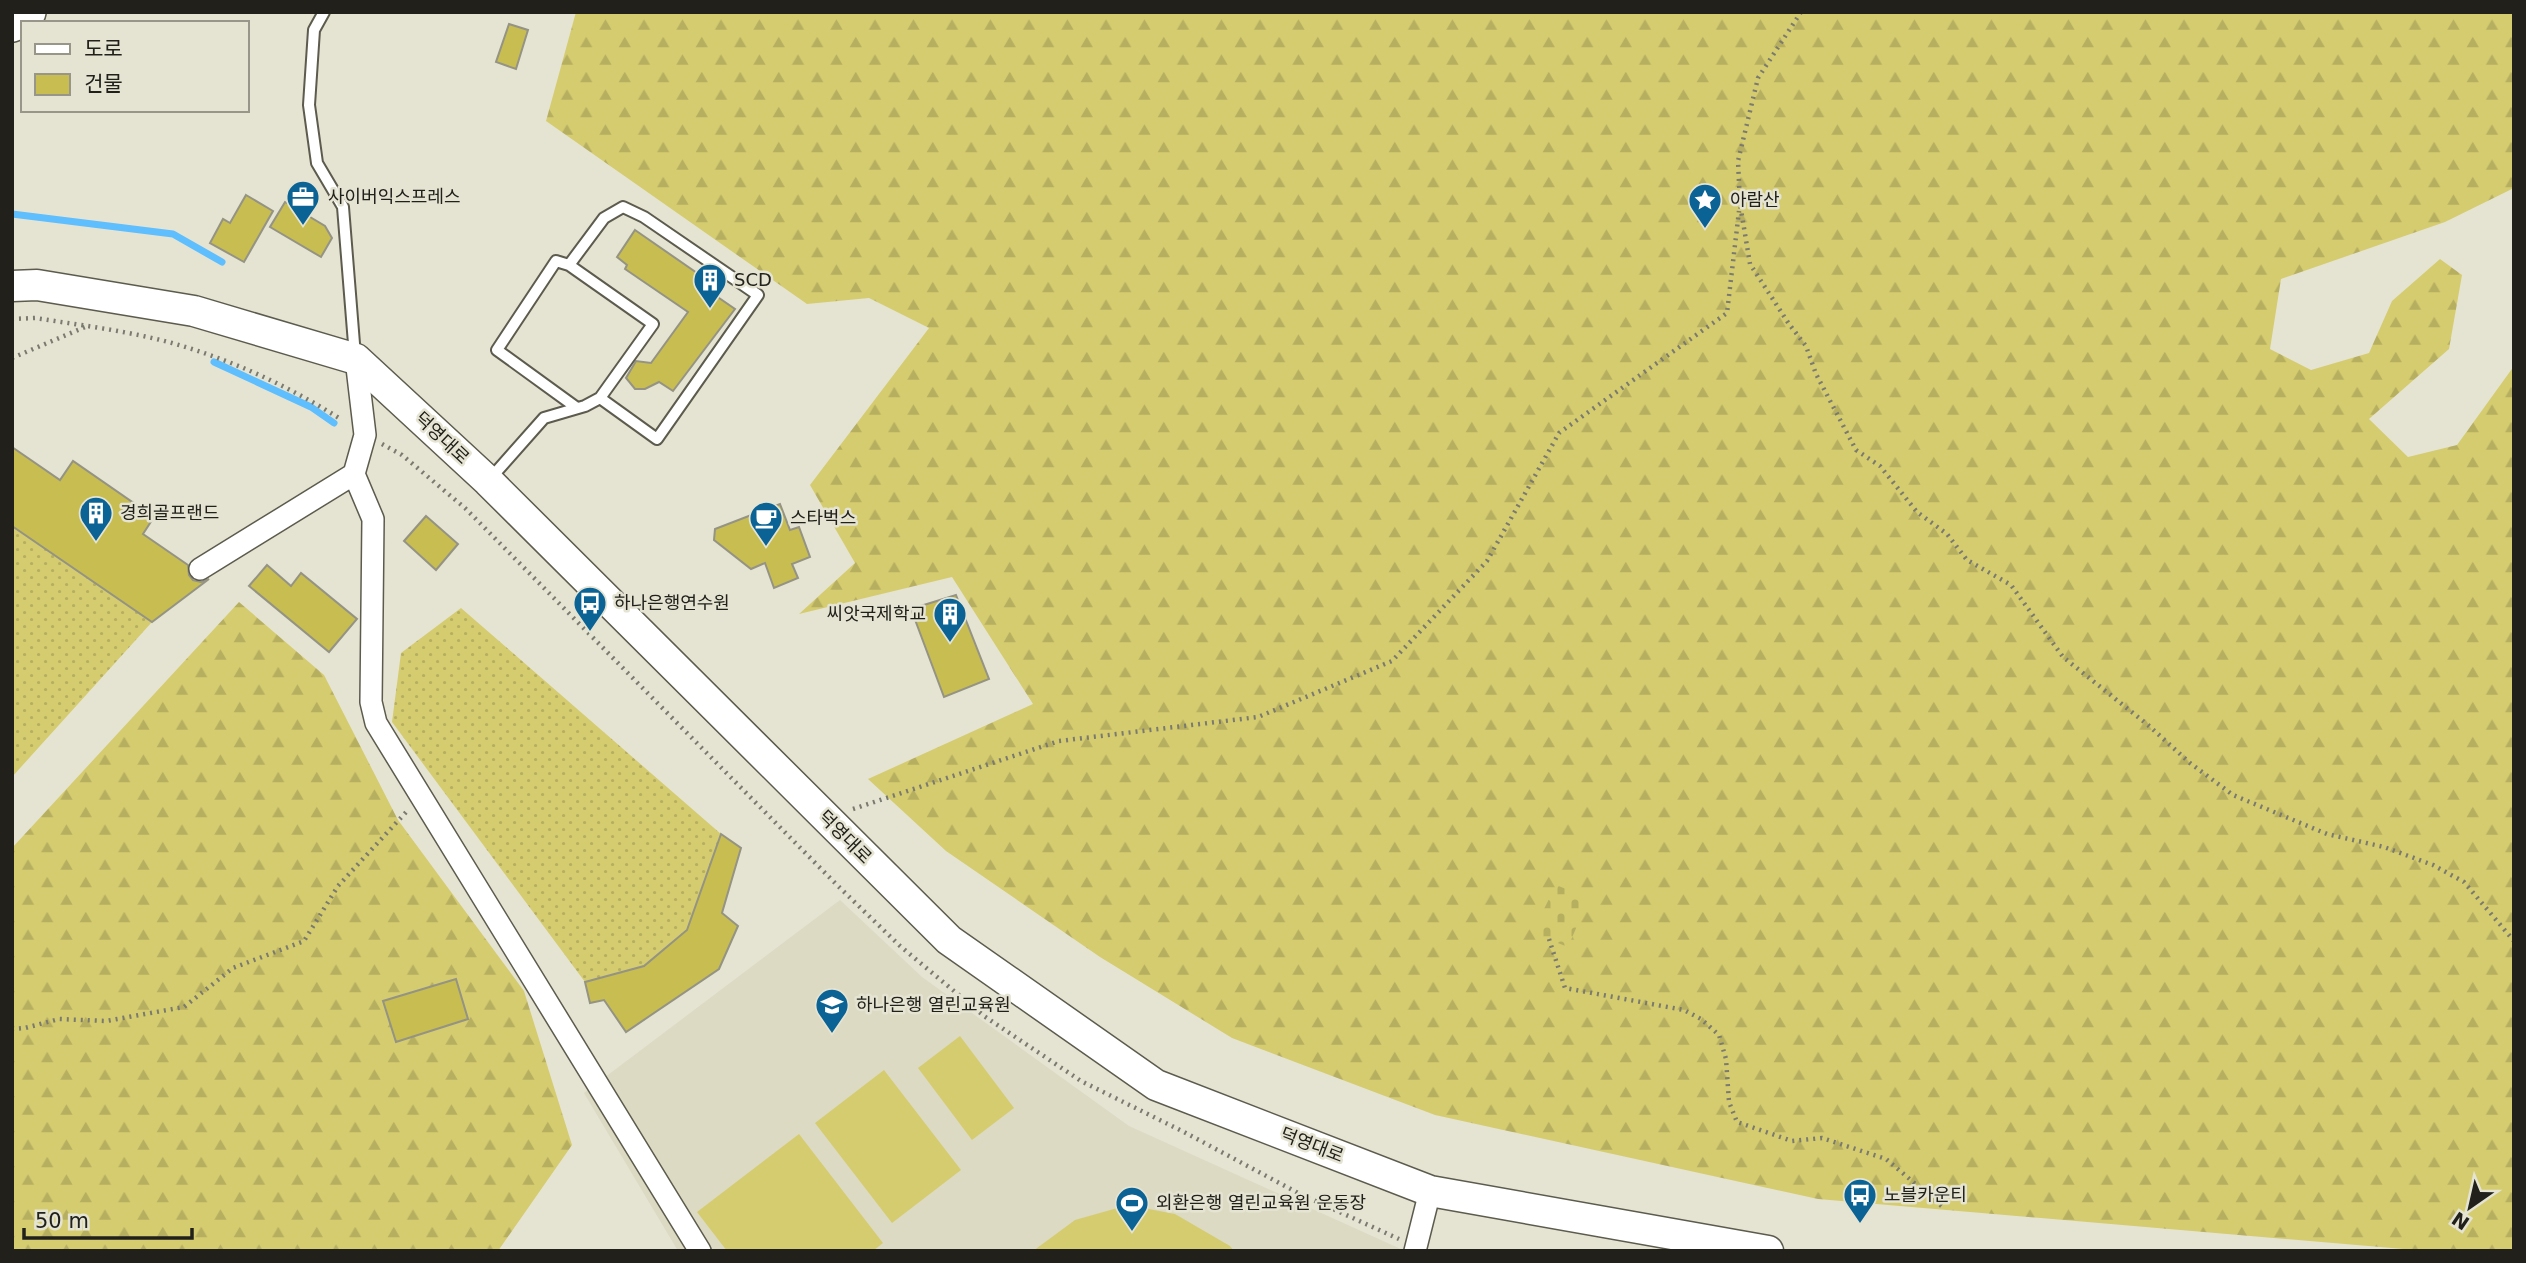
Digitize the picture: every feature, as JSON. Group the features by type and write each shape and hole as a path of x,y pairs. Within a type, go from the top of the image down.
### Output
{"highway":[{"path":"12,23 27,12"}],"main road":[{"name":"덕영대로","path":"12,286 37,285 194,311 356,359 488,481 948,940 1156,1084 1430,1191 1768,1251"}],"street":[{"path":"356,359 365,435 354,474 373,519 371,702 376,723 701,1251"},
{"path":"200,569 354,474"},
{"path":"1415,1249 1430,1191"}],"lane":[{"path":"324,12 314,30 309,105 317,163 344,206 356,359"},
{"path":"569,265 604,218 623,207 644,217 758,295 657,439 600,398"},
{"path":"488,481 544,418 577,408 600,398 653,324 569,265 556,261 497,350 577,408"}],"path":[{"path":"1801,12 1758,78 1738,161 1740,204 1750,264 1806,346 1816,374 1856,450 1880,466 1917,512 1947,534 1967,560 2011,584 2063,657 2148,724 2190,763 2233,795 2327,834 2384,846 2433,865 2464,882 2514,941"},
{"path":"825,817 1059,741 1258,717 1392,661 1487,561 1559,433 1727,313 1740,204"},
{"path":"12,319 35,318 171,343 239,366 305,396 365,435 402,455 465,508 873,920 984,1016 1081,1081 1300,1194 1415,1249"},
{"path":"12,358 86,326"},
{"path":"12,1029 59,1019 106,1021 184,1007 233,968 304,941 338,886 421,797"},
{"path":"1549,939 1565,988 1684,1010 1701,1019 1719,1035 1726,1059 1729,1102 1737,1122 1792,1141 1822,1138 1886,1158 1945,1209"}],"shaded area":[{"name":"하나은행 열린교육원","path":"840,900 922,977 1129,1126 1403,1250 1412,1251 678,1251 584,1093"}],"green space":[{"path":"576,12 2514,12 2514,188 2445,222 2281,279 2270,349 2311,370 2369,353 2392,301 2440,259 2462,275 2449,349 2369,419 2408,457 2457,445 2514,366 2514,1251 2427,1251 1818,1199 1435,1115 1232,1038 1100,957 946,851 868,779 1033,704 952,577 799,614 855,563 810,485 929,328 869,298 807,304 546,121"},
{"path":"12,526 152,622 12,777"},
{"path":"239,602 324,675 398,820 524,991 572,1145 498,1251 12,1251 12,848"},
{"path":"461,608 721,834 687,930 644,966 585,982 392,722 401,653"},
{"path":"1556,885 1589,898 1568,947 1532,933"},
{"path":"960,1036 1014,1108 972,1140 918,1068"},
{"path":"884,1070 961,1170 892,1223 815,1123"},
{"path":"799,1134 883,1243 873,1251 727,1251 697,1212"},
{"name":"외환은행 열린교육원 운동장","path":"1128,1205 1175,1214 1230,1246 1234,1251 1033,1251 1075,1220"}],"building":[{"path":"509,24 528,30 516,69 496,62"},
{"path":"246,195 273,211 244,262 210,243 223,219 230,223"},
{"path":"285,202 325,226 332,238 321,257 270,227"},
{"name":"SCD","path":"635,230 710,282 706,289 735,309 673,391 659,382 645,389 635,389 626,378 636,361 651,363 688,312 625,269 627,265 617,257"},
{"name":"경희골프랜드","path":"12,447 60,480 73,461 154,517 143,534 188,565 189,575 193,580 201,582 209,579 152,622 12,526"},
{"name":"스타벅스","path":"780,504 790,530 799,527 810,557 792,564 798,578 774,588 765,563 751,569 714,540 715,529"},
{"path":"426,516 458,544 436,570 404,541"},
{"path":"267,565 291,586 301,573 357,619 329,652 249,586"},
{"name":"씨앗국제학교","path":"956,595 989,679 944,697 911,609"},
{"path":"721,834 741,848 722,913 738,926 719,969 626,1032 604,1000 590,1003 585,982 644,966 687,930"},
{"path":"456,979 468,1019 396,1042 383,1001"}],"waterway":[{"path":"12,214 173,234 222,262"},
{"path":"214,362 311,407 334,423"}],"place":[{"name":"사이버익스프레스","path":"303,227"},
{"name":"아람산","path":"1705,230"},
{"name":"SCD","path":"710,310"},
{"name":"경희골프랜드","path":"96,543"},
{"name":"스타벅스","path":"766,548"},
{"name":"하나은행연수원","path":"590,633"},
{"name":"씨앗국제학교","path":"950,644"},
{"name":"하나은행 열린교육원","path":"832,1035"},
{"name":"노블카운티","path":"1860,1225"},
{"name":"외환은행 열린교육원 운동장","path":"1132,1233"}]}
